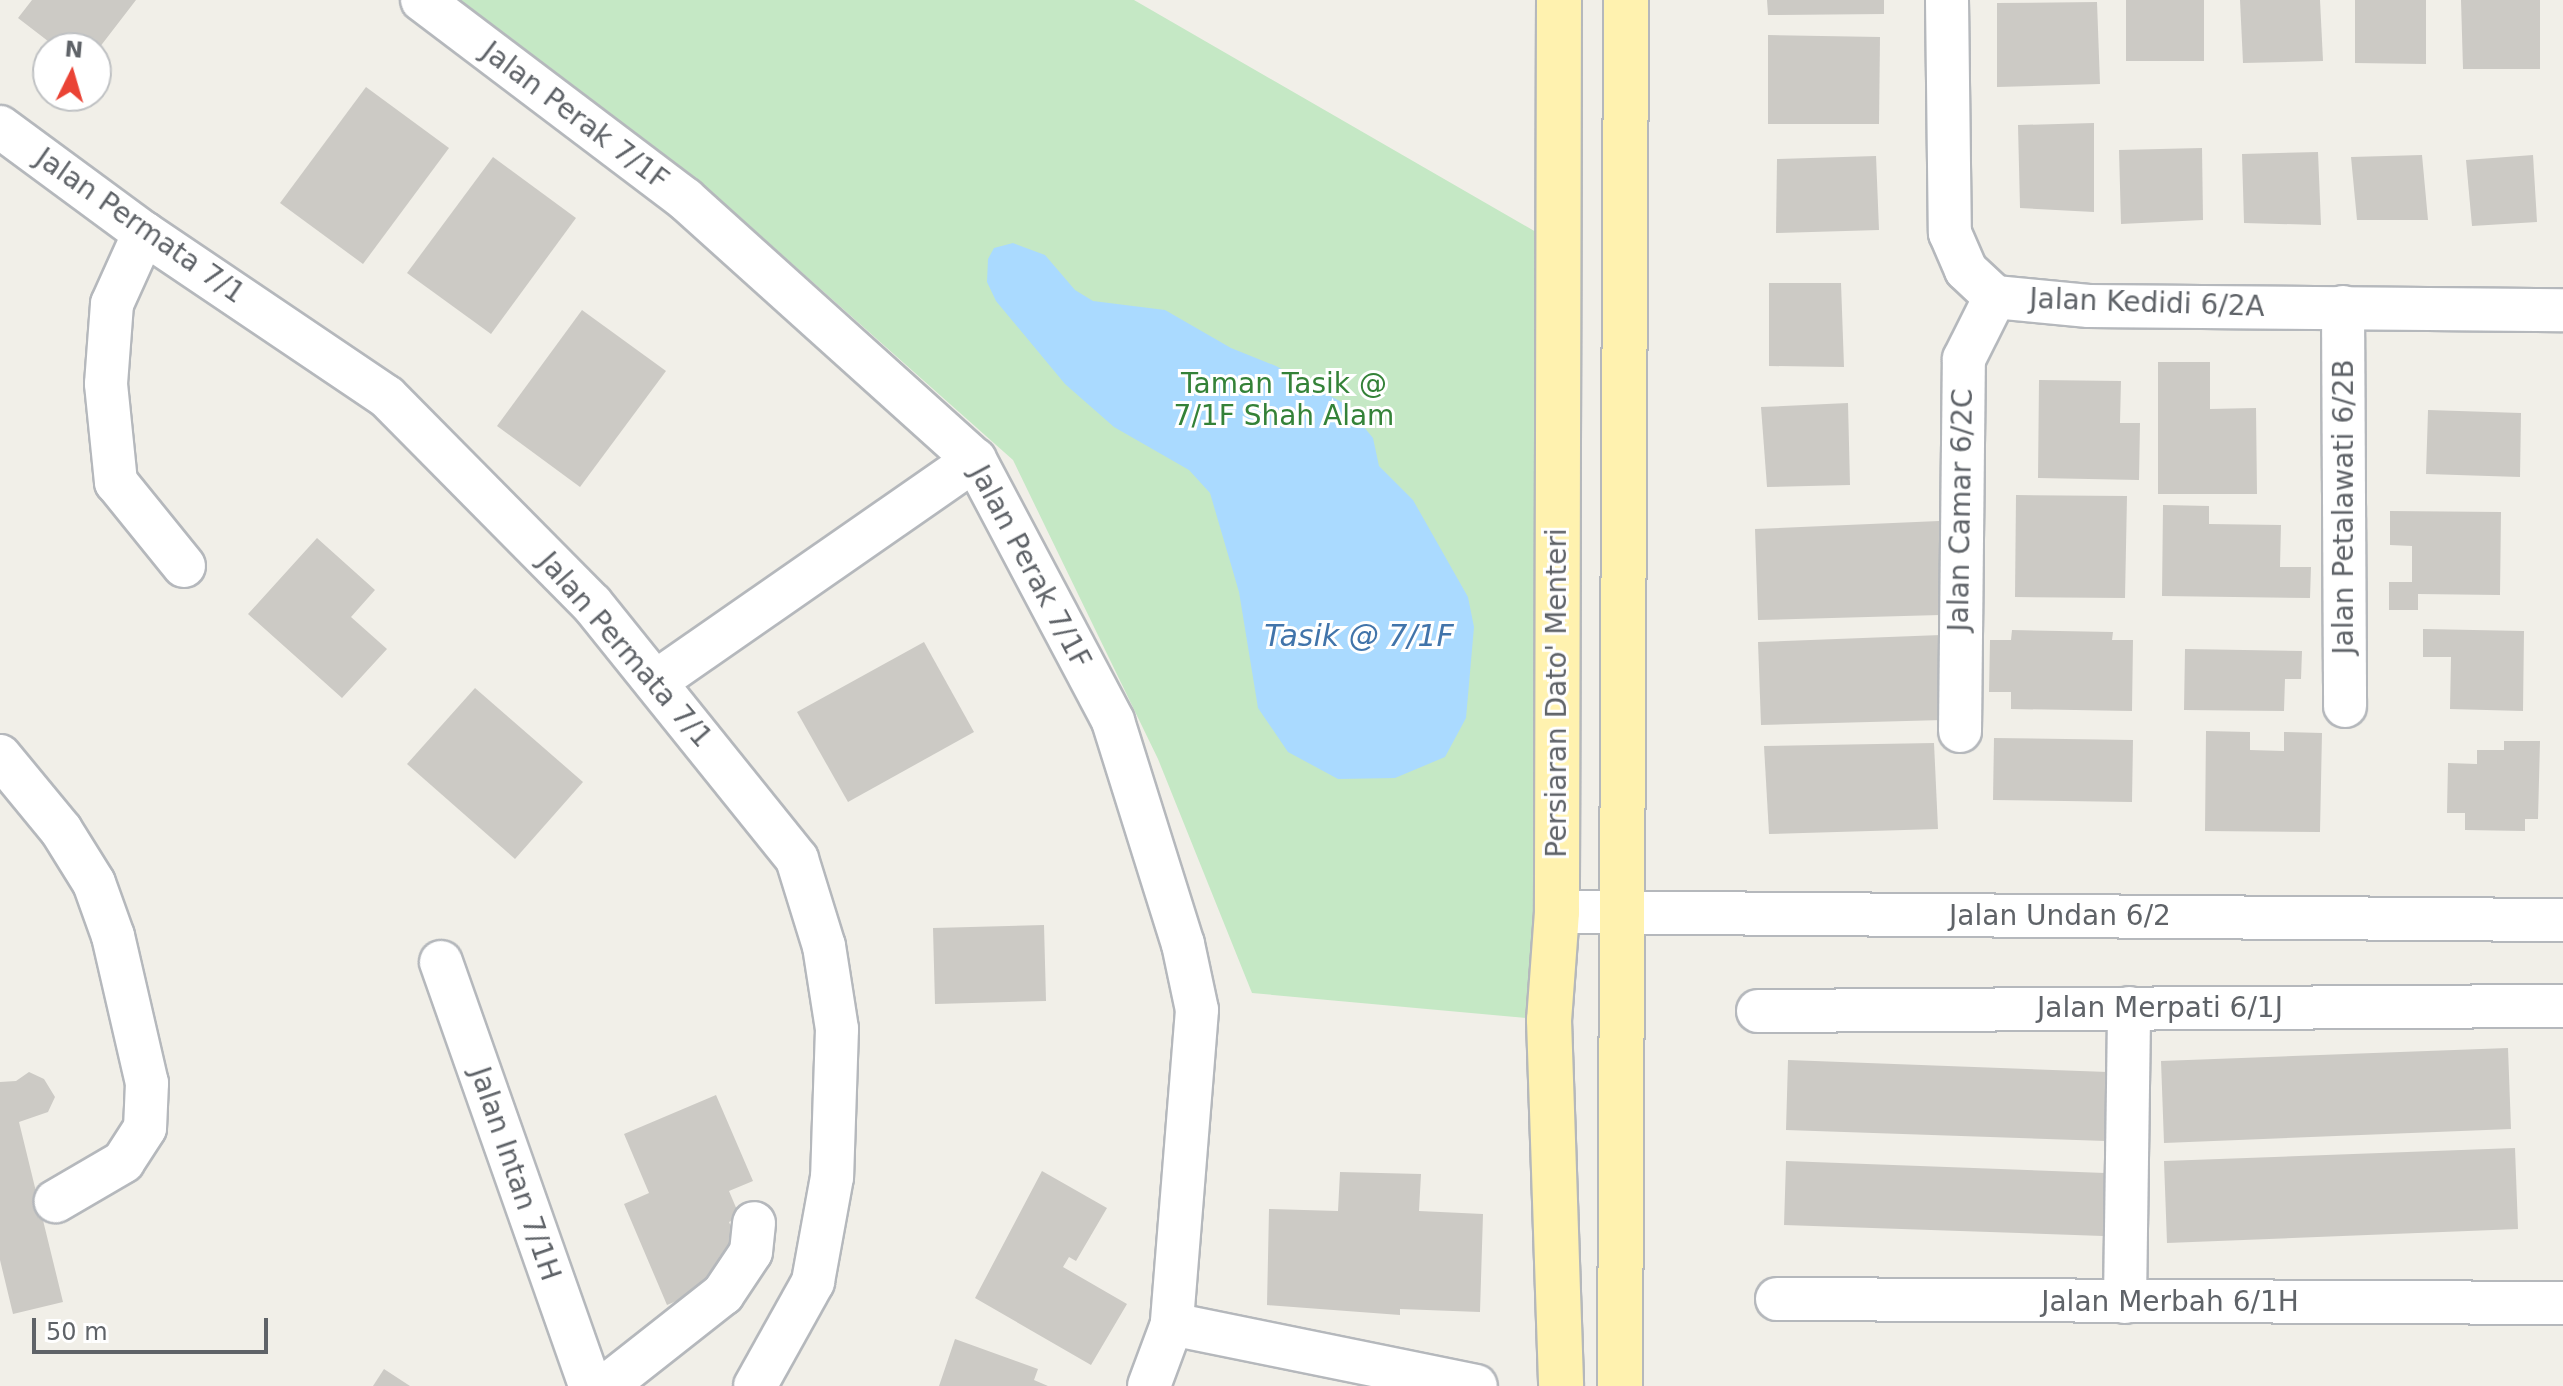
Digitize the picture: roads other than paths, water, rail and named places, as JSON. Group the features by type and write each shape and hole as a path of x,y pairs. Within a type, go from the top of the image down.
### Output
{"main road":[{"name":"Persiaran Dato' Menteri","path":"1559,0 1557,912 1549,1020 1561,1386"},
{"path":"1620,1386 1626,0"}],"street":[{"name":"Jalan Perak 7/1F","path":"422,0 685,199 975,460 1113,721 1183,944 1197,1010 1172,1324 1149,1386"},
{"name":"Jalan Kedidi 6/2A","path":"1947,0 1950,233 1966,270 1995,297 2089,306 2563,310"},
{"name":"Jalan Permata 7/1","path":"0,127 144,233 387,397 592,604 658,680 797,859 824,946 837,1029 832,1177 813,1282 755,1386"},
{"path":"144,233 112,304 106,384 116,482 184,566"},
{"name":"Jalan Camar 6/2C","path":"1960,731 1964,359 1995,297"},
{"name":"Jalan Petalawati 6/2B","path":"2343,307 2345,706"},
{"path":"658,680 975,460"},
{"path":"0,756 61,830 94,883 113,936 147,1083 145,1128 123,1162 56,1201"},
{"name":"Jalan Undan 6/2","path":"1557,912 2563,920"},
{"name":"Jalan Intan 7/1H","path":"441,962 590,1386"},
{"name":"Jalan Merpati 6/1J","path":"1758,1011 2563,1006"},
{"path":"2125,1302 2129,1008"},
{"path":"606,1386 723,1294 751,1252 754,1223"},
{"name":"Jalan Merbah 6/1H","path":"1777,1299 2563,1303"},
{"path":"1172,1324 1476,1386"}],"water":[{"name":"Tasik @ 7/1F","path":"1013,243 1045,255 1075,290 1093,301 1165,310 1231,348 1276,366 1345,404 1373,438 1379,466 1413,500 1468,597 1474,627 1466,718 1445,757 1395,778 1338,779 1288,752 1258,708 1239,592 1210,493 1189,470 1114,427 1065,384 996,301 987,282 988,259 994,248"}],"park label":[{"name":"Taman Tasik @ 7/1F Shah Alam","path":"1284,400"}]}
